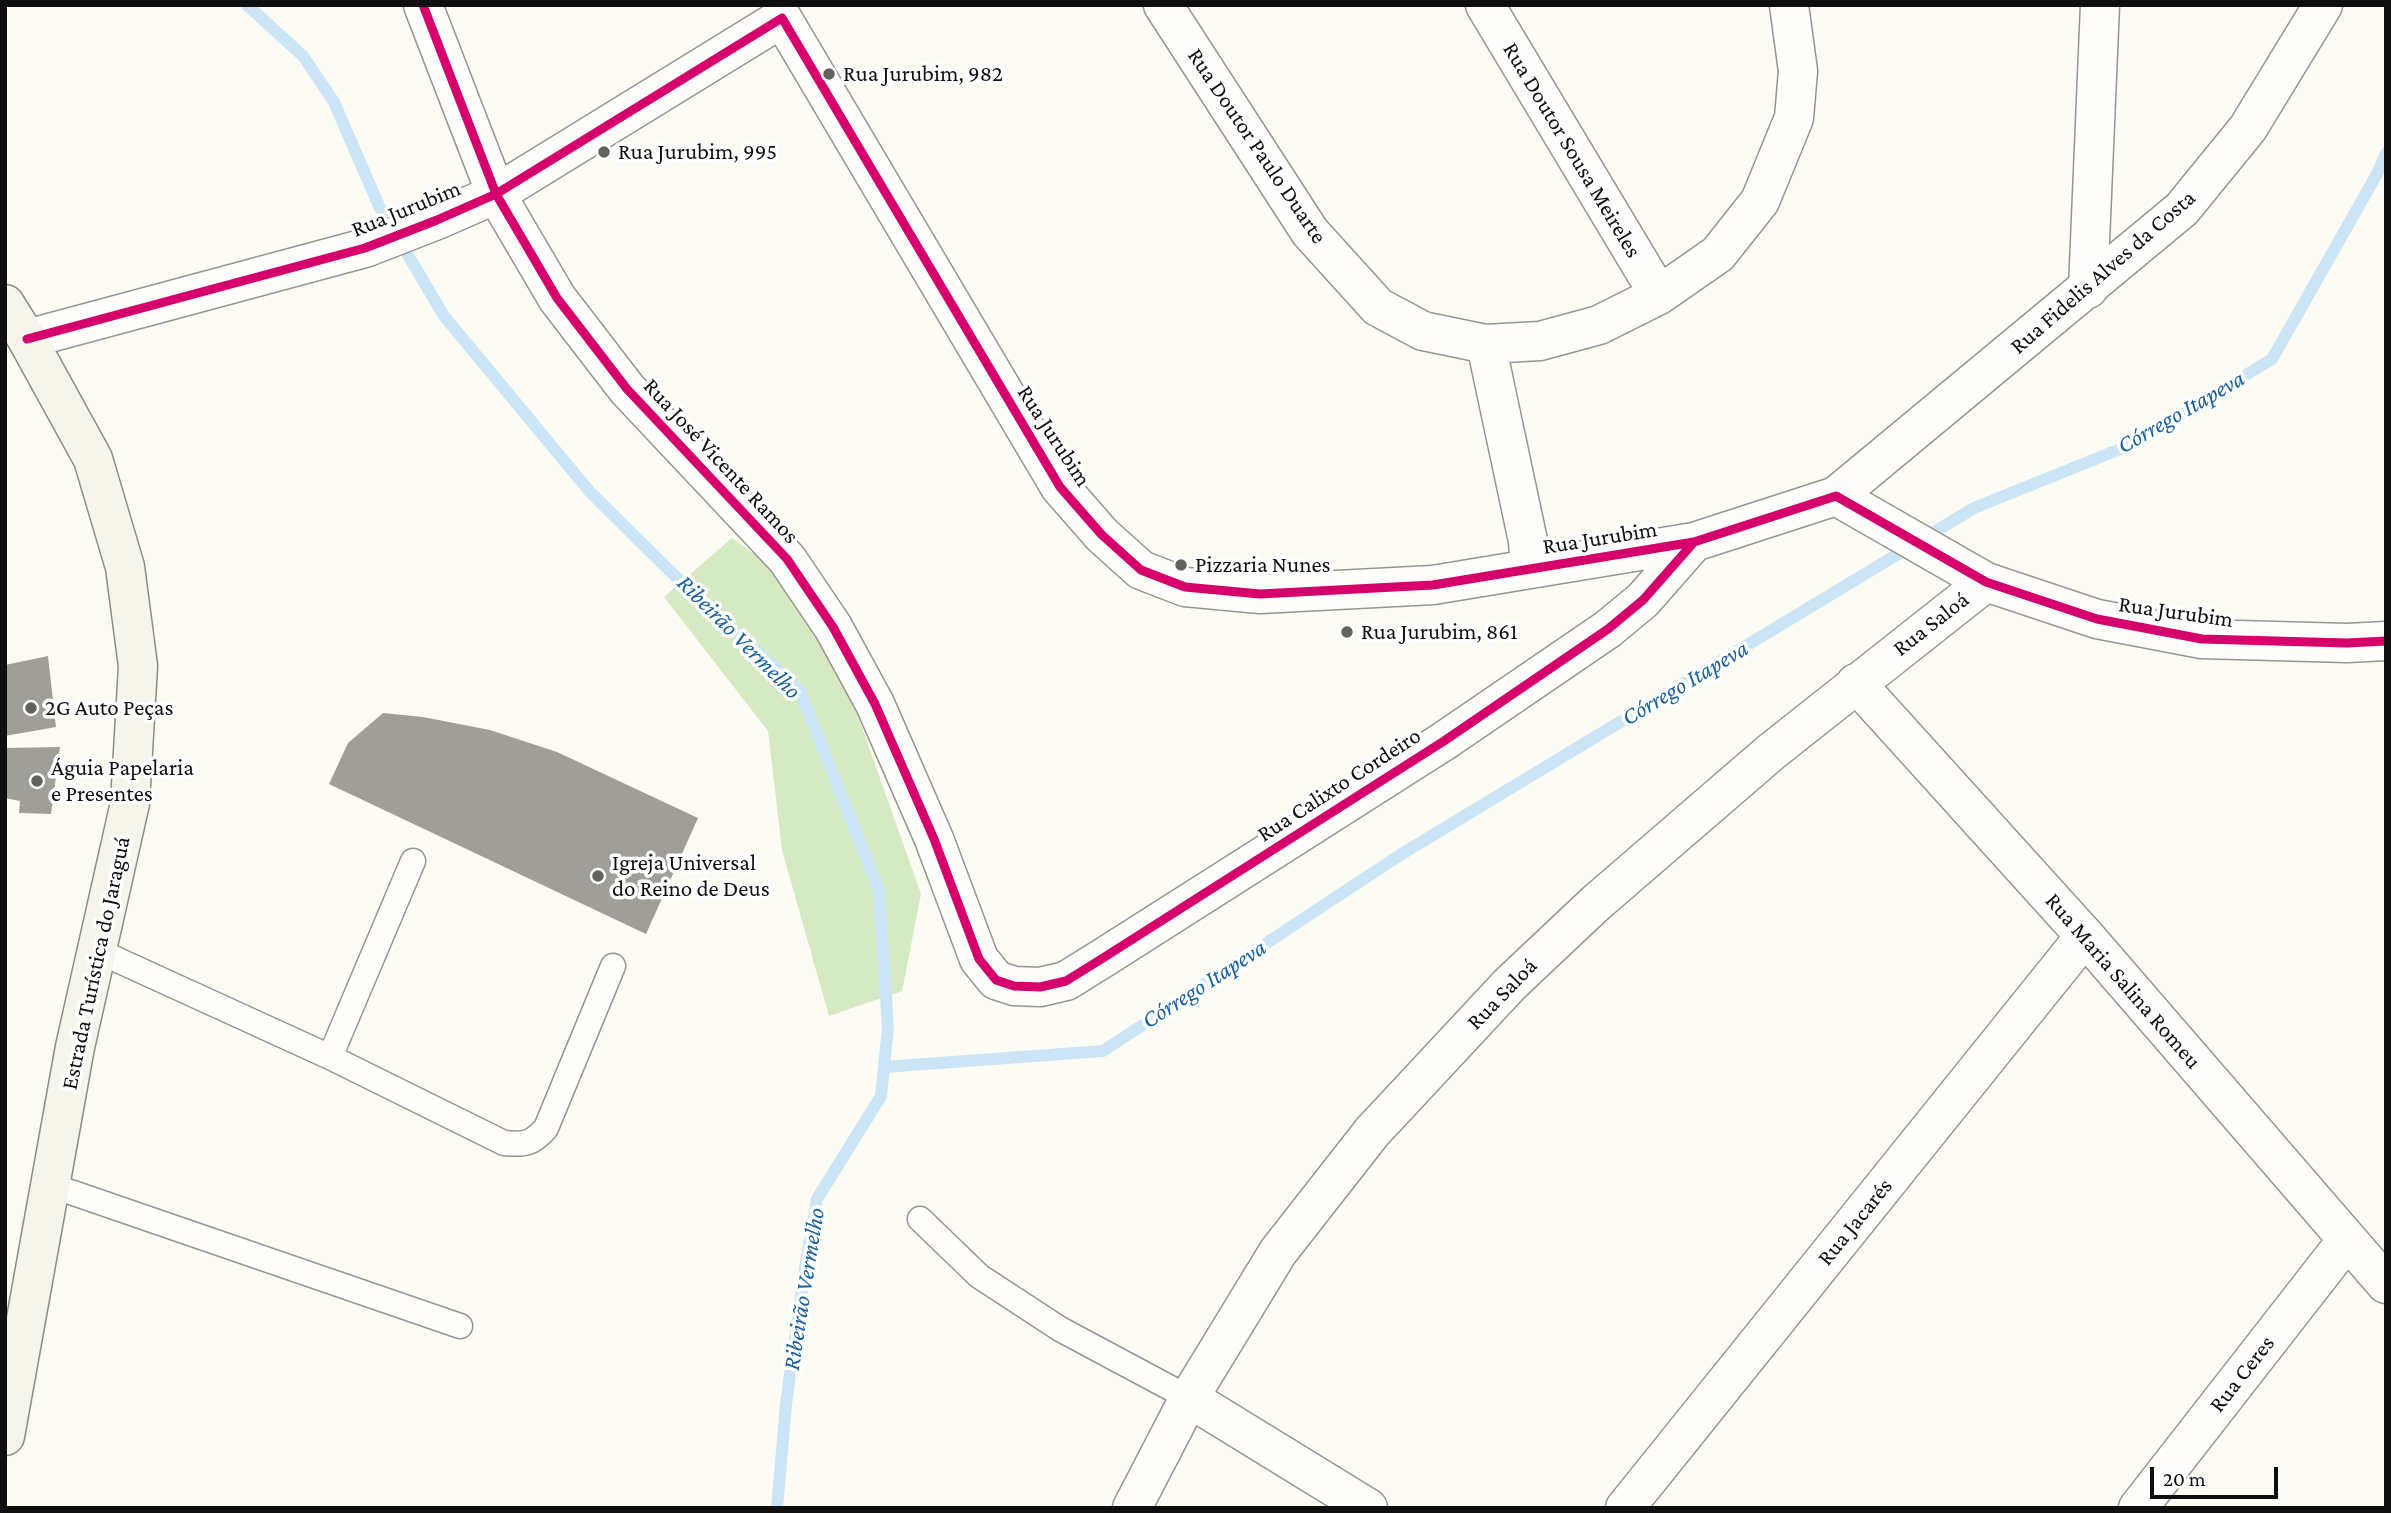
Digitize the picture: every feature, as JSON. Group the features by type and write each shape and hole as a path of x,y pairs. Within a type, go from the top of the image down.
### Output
{"main road":[{"name":"Estrada Turística do Jaraguá","path":"5,304 93,460 125,567 138,666 130,803 75,1047 5,1436"}],"street":[{"name":"Rua José Vicente Ramos","path":"424,5 496,194 557,298 627,389 787,559 833,627 875,704 934,839 979,958"},
{"name":"Rua Doutor Paulo Duarte","path":"1163,5 1310,232 1378,307 1423,331 1486,344 1540,341 1599,325 1660,295 1718,254 1760,201 1794,118 1798,71 1789,5"},
{"name":"Rua Doutor Sousa Meireles","path":"1485,5 1660,295"},
{"path":"2088,289 2100,5"},
{"name":"Rua Fidelis Alves da Costa","path":"1836,496 2182,209 2248,128 2323,5"},
{"name":"Rua Jurubim","path":"27,339 365,248 437,220 496,194 779,12 1060,487 1102,535 1141,570 1185,587 1259,594 1433,585 1694,542 1836,496 1986,582 2097,620 2202,639 2347,643 2386,641"},
{"path":"1486,344 1528,541 1530,568"},
{"name":"Rua Calixto Cordeiro","path":"979,958 996,980 1014,986 1040,987 1066,981 1444,741 1608,629 1643,600 1694,542"},
{"name":"Rua Saloá","path":"1132,1508 1189,1398 1278,1252 1372,1132 1510,984 1596,903 1771,752 1986,582"},
{"name":"Rua Maria Salina Romeu","path":"1856,683 2085,936 2386,1284"},
{"name":"Rua Jacarés","path":"1625,1508 2085,936"},
{"name":"Rua Ceres","path":"2137,1508 2347,1240"},
{"path":"1189,1398 1368,1508"}],"lane":[{"path":"330,1057 413,861"},
{"path":"98,951 330,1057 503,1143 520,1145 535,1140 546,1128 613,966"},
{"path":"50,1185 460,1326"},
{"path":"920,1219 979,1276 1060,1329 1189,1398"}],"green space":[{"path":"732,538 788,578 841,668 921,894 902,991 829,1016 782,850 768,731 664,597"}],"building":[{"path":"48,656 56,727 5,736 5,665"},
{"name":"Igreja Universal do Reino de Deus","path":"383,713 423,717 490,730 557,752 698,818 646,934 329,784 348,743"},
{"path":"60,747 51,814 19,813 20,801 5,798 5,748"}],"waterway":[{"name":"Ribeirão Vermelho","path":"247,5 303,56 334,102 379,206 444,316 590,492 675,576 800,691 879,890 888,1028 881,1096 817,1199 786,1404 777,1508"},
{"name":"Córrego Itapeva","path":"884,1067 1103,1051 1400,855 1974,508 2135,443 2272,359 2377,174 2386,153"}],"cycle path":[{"path":"423,5 496,194 557,298 627,389 787,559 833,627 875,704 934,839 979,959 996,980 1014,986 1040,987 1066,981 1103,958 1444,741 1608,629 1643,600 1694,542"},
{"path":"27,339 365,248 437,220 496,194 782,18 1060,487 1102,535 1141,570 1185,587 1260,594 1433,585 1694,542 1836,496 1986,582 2097,619 2202,639 2347,643 2386,641"}],"place":[{"name":"Rua Jurubim, 982","path":"829,74"},
{"name":"Rua Jurubim, 995","path":"604,152"},
{"name":"Pizzaria Nunes","path":"1181,565"},
{"name":"Rua Jurubim, 861","path":"1347,632"},
{"name":"2G Auto Peças","path":"31,708"},
{"name":"Águia Papelaria e Presentes","path":"37,781"},
{"name":"Igreja Universal do Reino de Deus","path":"598,876"}]}
